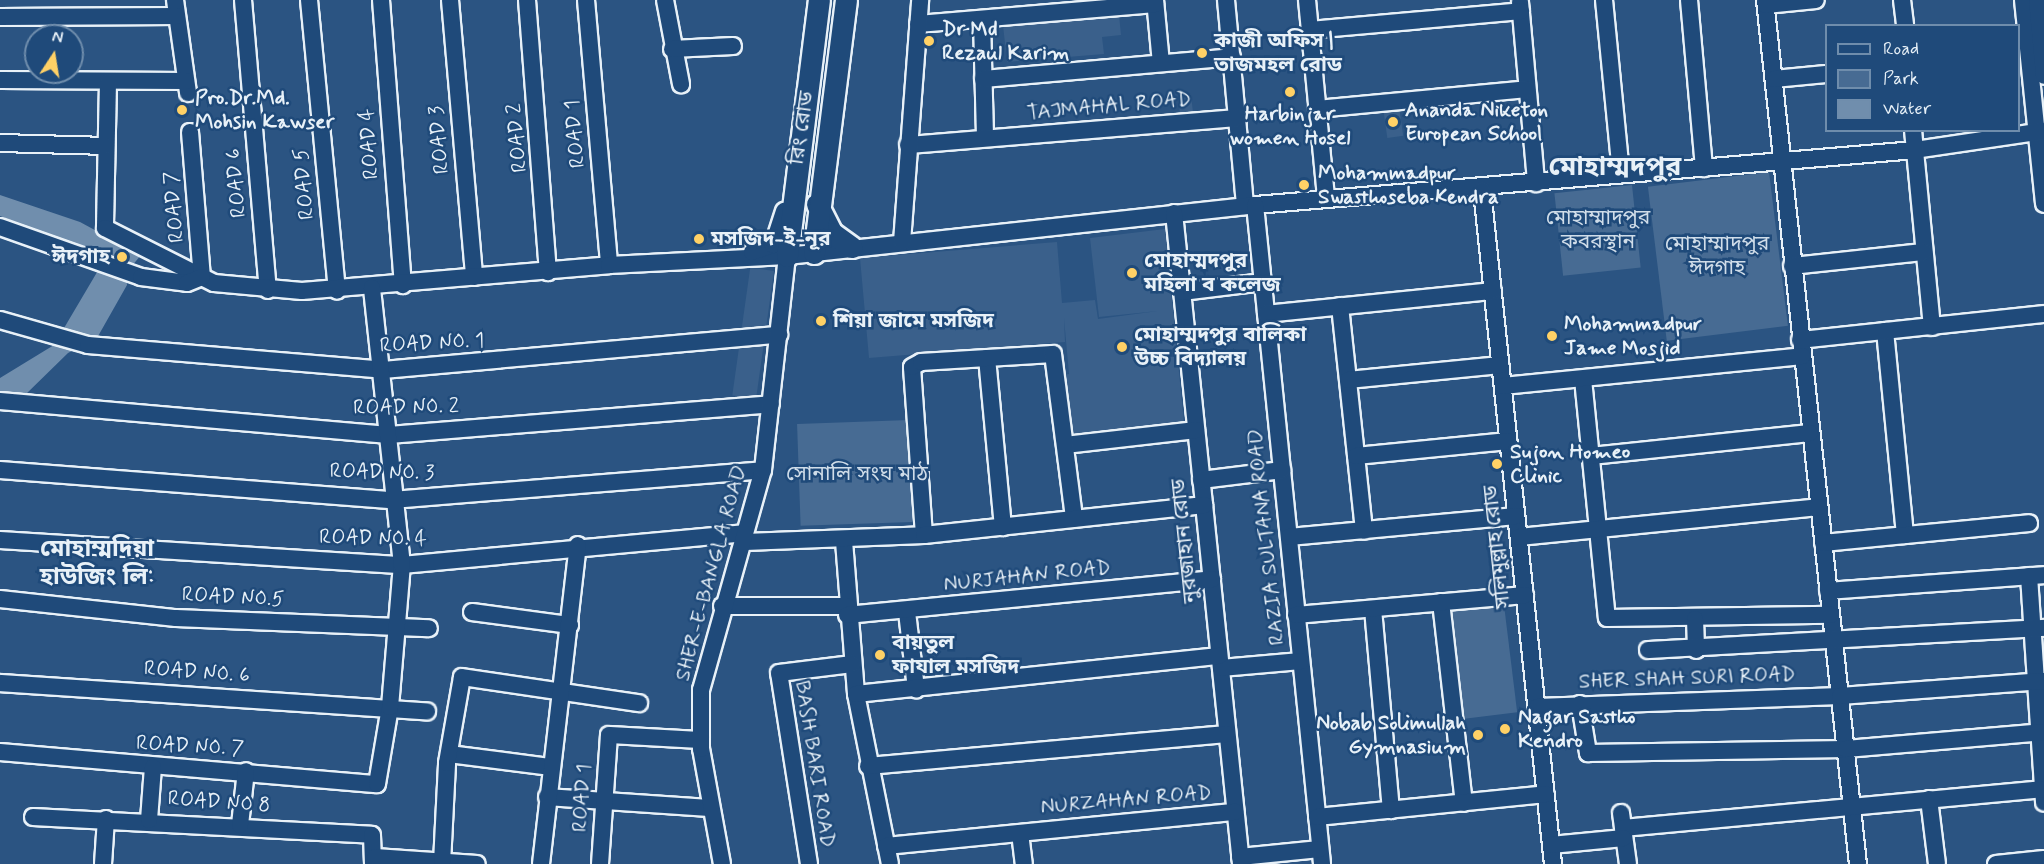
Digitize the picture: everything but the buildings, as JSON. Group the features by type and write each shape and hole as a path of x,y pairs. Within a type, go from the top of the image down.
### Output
{"main road":[{"name":"রিং রোড","path":"787,256 819,0"},
{"name":"রিং রোড","path":"814,253 817,203 846,0"},
{"path":"813,47 838,51"},
{"path":"817,203 832,233 851,247"}],"street":[{"name":"ROAD 6","path":"243,0 268,290"},
{"name":"ROAD 5","path":"309,0 337,291"},
{"name":"ROAD 4","path":"381,0 403,285"},
{"name":"ROAD 3","path":"450,0 474,277"},
{"name":"ROAD 2","path":"527,0 548,272"},
{"name":"ROAD 1","path":"586,0 609,265"},
{"path":"665,0 672,49 681,84"},
{"path":"902,242 920,0"},
{"path":"1226,0 1238,118 1250,205"},
{"path":"1307,0 1326,198"},
{"path":"1604,0 1621,174"},
{"path":"1689,0 1704,168"},
{"path":"1816,0 1766,3 1780,161 1858,864"},
{"path":"1902,0 1905,24"},
{"path":"2023,0 2040,131 2044,204"},
{"path":"2037,0 2044,76"},
{"path":"918,24 982,21 1155,2 1161,63"},
{"path":"1310,30 1520,6 1536,183"},
{"path":"0,17 176,8 187,87 108,82 0,80"},
{"path":"982,21 985,138"},
{"path":"672,49 733,46"},
{"name":"TAJMAHAL ROAD","path":"983,79 1232,57"},
{"path":"1774,79 1825,74"},
{"path":"108,82 105,228 148,254 202,277 268,290 337,291 609,265 787,256 851,247 1250,205 1326,198 1482,190 1621,174 1915,150 2040,131"},
{"path":"1317,109 1527,89"},
{"name":"TAJMAHAL ROAD","path":"908,145 1238,118"},
{"name":"ROAD 7","path":"190,132 202,277"},
{"path":"1913,132 1932,327"},
{"path":"0,142 106,146"},
{"name":"সলিমুল্লাহ রোড","path":"1482,190 1553,864"},
{"path":"710,261 773,245 793,194"},
{"name":"RAZIA SULTANA ROAD","path":"1250,205 1263,282 1321,856"},
{"name":"নুরজাহান রোড","path":"1174,213 1240,860"},
{"path":"0,227 133,275 187,283 202,277"},
{"path":"1792,266 1924,252"},
{"path":"133,275 148,254"},
{"name":"SHER-E-BANGLA ROAD","path":"722,864 709,808 700,740 701,690 722,606 745,538 763,470 787,256"},
{"path":"1182,292 1263,282"},
{"path":"372,288 383,370 392,500 402,565 394,625 390,707"},
{"path":"1266,314 1493,291"},
{"path":"1340,306 1364,531"},
{"path":"1503,386 1582,378 1801,348 1885,331 2044,314"},
{"name":"ROAD NO. 1","path":"0,320 26,330 88,345 383,370 779,335"},
{"path":"1885,331 1905,535"},
{"path":"924,535 912,367 987,358 1053,354 1074,519"},
{"path":"987,358 1003,527"},
{"path":"1348,380 1500,365"},
{"path":"1582,378 1607,618 1695,619 1831,615"},
{"name":"ROAD NO. 2","path":"4,405 389,435 771,404"},
{"path":"1065,445 1196,430"},
{"path":"1591,456 1810,433"},
{"path":"1356,456 1508,441"},
{"name":"ROAD NO. 3","path":"0,470 392,500 763,470"},
{"path":"1201,480 1282,470"},
{"path":"745,538 844,541 924,535 1204,505"},
{"path":"1519,537 1819,507"},
{"path":"1289,537 1516,516"},
{"path":"1823,543 2029,523"},
{"name":"ROAD NO. 4","path":"0,540 402,565 578,545 745,538"},
{"path":"844,541 847,610 856,694 868,766 890,864"},
{"path":"541,864 547,797 564,689 578,545"},
{"path":"1551,845 1623,826 1852,804 2044,794 2037,576 1828,591"},
{"name":"NURJAHAN ROAD","path":"722,606 907,612 1212,579"},
{"path":"1296,615 1525,595"},
{"name":"ROAD NO.5","path":"0,599 177,618 429,628"},
{"path":"1441,602 1464,803"},
{"path":"1373,609 1391,810"},
{"path":"472,612 570,625"},
{"path":"907,612 916,689"},
{"path":"1695,619 1696,650"},
{"name":"SHER SHAH SURI ROAD","path":"1648,650 1696,650 2038,628"},
{"path":"856,694 1220,662 1301,660"},
{"name":"BASH BARI ROAD","path":"809,864 777,680 782,669 852,664"},
{"path":"442,863 449,754 462,677 564,689 639,704"},
{"name":"ROAD NO. 6","path":"0,682 427,711"},
{"name":"SHER SHAH SURI ROAD","path":"1536,706 1840,696 2040,682"},
{"path":"1581,704 1584,753 1846,749 2042,732"},
{"name":"ROAD NO. 7","path":"0,752 153,767 246,771 376,784 390,707"},
{"path":"868,766 1227,734"},
{"name":"ROAD 1","path":"600,864 609,735 700,740"},
{"path":"449,754 551,767"},
{"path":"149,820 153,767"},
{"path":"240,825 246,771"},
{"path":"1317,817 1546,794"},
{"path":"547,797 709,808"},
{"path":"1929,799 1937,864"},
{"name":"NURZAHAN ROAD","path":"886,846 1235,812"},
{"name":"ROAD NO 8","path":"33,817 149,820 372,835 374,860"},
{"path":"103,864 106,819"},
{"path":"1623,826 1628,864"},
{"name":"NURZAHAN ROAD","path":"1020,833 1024,864"},
{"path":"1240,860 1321,856"},
{"path":"1996,864 2044,859"},
{"path":"374,860 477,864"}],"shaded area":[{"path":"1119,15 1121,35 1102,37 1104,54 1007,62 1003,25"},
{"path":"1191,94 1193,114 1180,115 1178,95"},
{"name":"Ananda Niketon European School","path":"1399,106 1403,136 1387,138 1383,108"},
{"path":"1165,229 1184,423 1069,436 1062,375 1069,374 1064,318 1065,342 869,358 860,258 1057,242 1062,303 1095,300 1098,319 1158,311 1099,317 1090,238"},
{"path":"750,268 774,271 756,399 732,395"}],"green space":[{"name":"মোহাম্মাদপুর ঈদগাহ","path":"1769,172 1788,326 1667,341 1648,187"},
{"name":"মোহাম্মাদপুর কবরস্থান","path":"1632,185 1641,268 1563,276 1554,193"},
{"name":"সোনালি সংঘ মাঠ","path":"909,420 913,522 801,526 797,424"},
{"path":"1504,605 1517,712 1463,719 1449,612"}],"water":[{"path":"0,195 80,222 141,255 126,273 127,285 97,338 68,353 24,396 0,406 0,378 54,345 106,257 0,216"}],"place":[{"name":"Dr Md Rezaul Karim","path":"929,41"},
{"name":"কাজী অফিস | তাজমহল রোড","path":"1202,53"},
{"name":"Harbinjar women Hosel","path":"1290,92"},
{"name":"Pro.Dr.Md. Mohsin Kawser","path":"182,110"},
{"name":"Ananda Niketon European School","path":"1393,122"},
{"name":"Mohammadpur Swasthoseba Kendra","path":"1304,185"},
{"name":"মসজিদ-ই-নূর","path":"699,239"},
{"name":"ঈদগাহ","path":"122,257"},
{"name":"মোহাম্মদপুর মহিলা ব কলেজ","path":"1132,273"},
{"name":"শিয়া জামে মসজিদ","path":"821,321"},
{"name":"Mohammadpur Jame Mosjid","path":"1552,336"},
{"name":"মোহাম্মদপুর বালিকা উচ্চ বিদ্যালয়","path":"1122,347"},
{"name":"Sujon Homeo Clinic","path":"1497,464"},
{"name":"বায়তুল ফাযাল মসজিদ","path":"880,655"},
{"name":"Nagar Sastho Kendro","path":"1505,729"},
{"name":"Nobab Solimullah Gymnasium","path":"1478,735"}],"district":[{"name":"মোহাম্মদপুর","path":"1615,168"},
{"name":"মোহাম্মদিয়া হাউজিং লি:","path":"97,564"}]}
